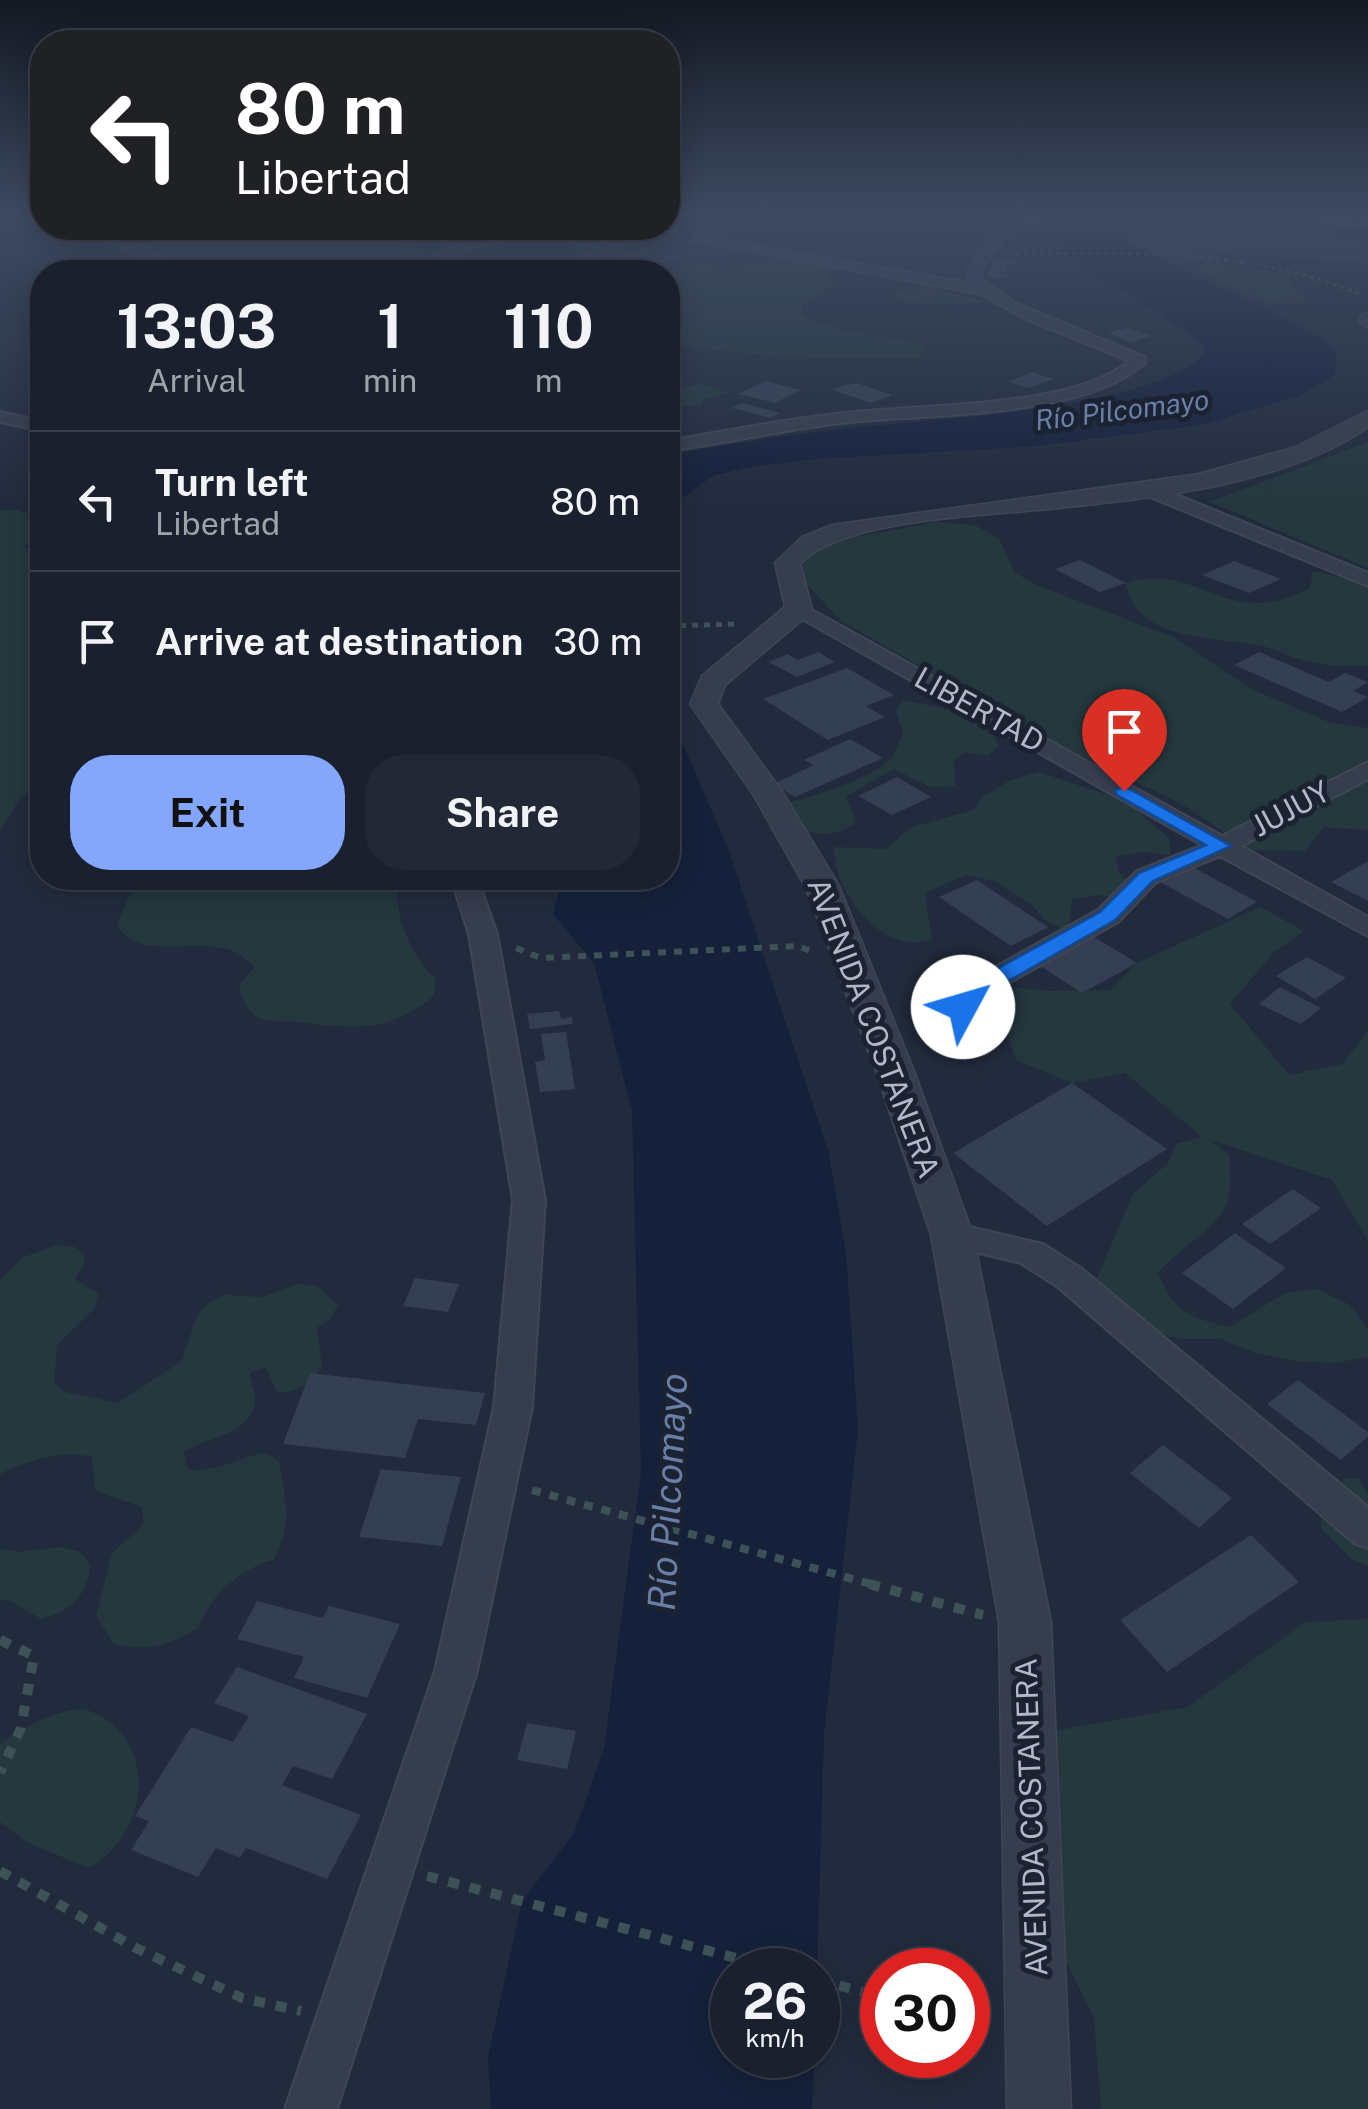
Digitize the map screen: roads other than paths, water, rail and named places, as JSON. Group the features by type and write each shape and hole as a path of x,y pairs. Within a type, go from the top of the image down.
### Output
{"street":[{"path":"680,444 843,418 1007,404 1087,390 1127,374 1140,360 1030,311"},
{"path":"0,417 30,423"},
{"path":"799,609 787,563 798,548 816,538 853,527 959,510 1150,490 1241,474 1319,446 1368,417"},
{"path":"1150,490 1368,580"},
{"name":"LIBERTAD","path":"799,609 1368,928"},
{"name":"AVENIDA COSTANERA","path":"799,609 712,682 704,704 768,793 822,886 952,1235 1025,1622 1040,2109"},
{"name":"JUJUY","path":"963,1007 1002,975 1108,916 1146,877 1222,846 1368,769"},
{"path":"311,2109 456,1671 514,1407 529,1200 483,934 468,890"},
{"path":"952,1235 1031,1253 1070,1278 1368,1530"}],"water":[{"name":"Río Pilcomayo","path":"1154,311 1268,311 1322,338 1337,355 1335,375 1299,396 1201,425 1039,446 816,459 745,468 713,476 680,499 680,453 1091,399 1179,372 1205,353 1203,343"},
{"name":"Río Pilcomayo","path":"680,738 729,851 829,1154 846,1252 858,1429 824,1734 818,1948 710,1948 710,2078 813,2078 812,2109 491,2109 488,2057 522,1901 574,1833 604,1748 641,1472 632,1111 594,963 553,914 559,890 680,890"}]}
